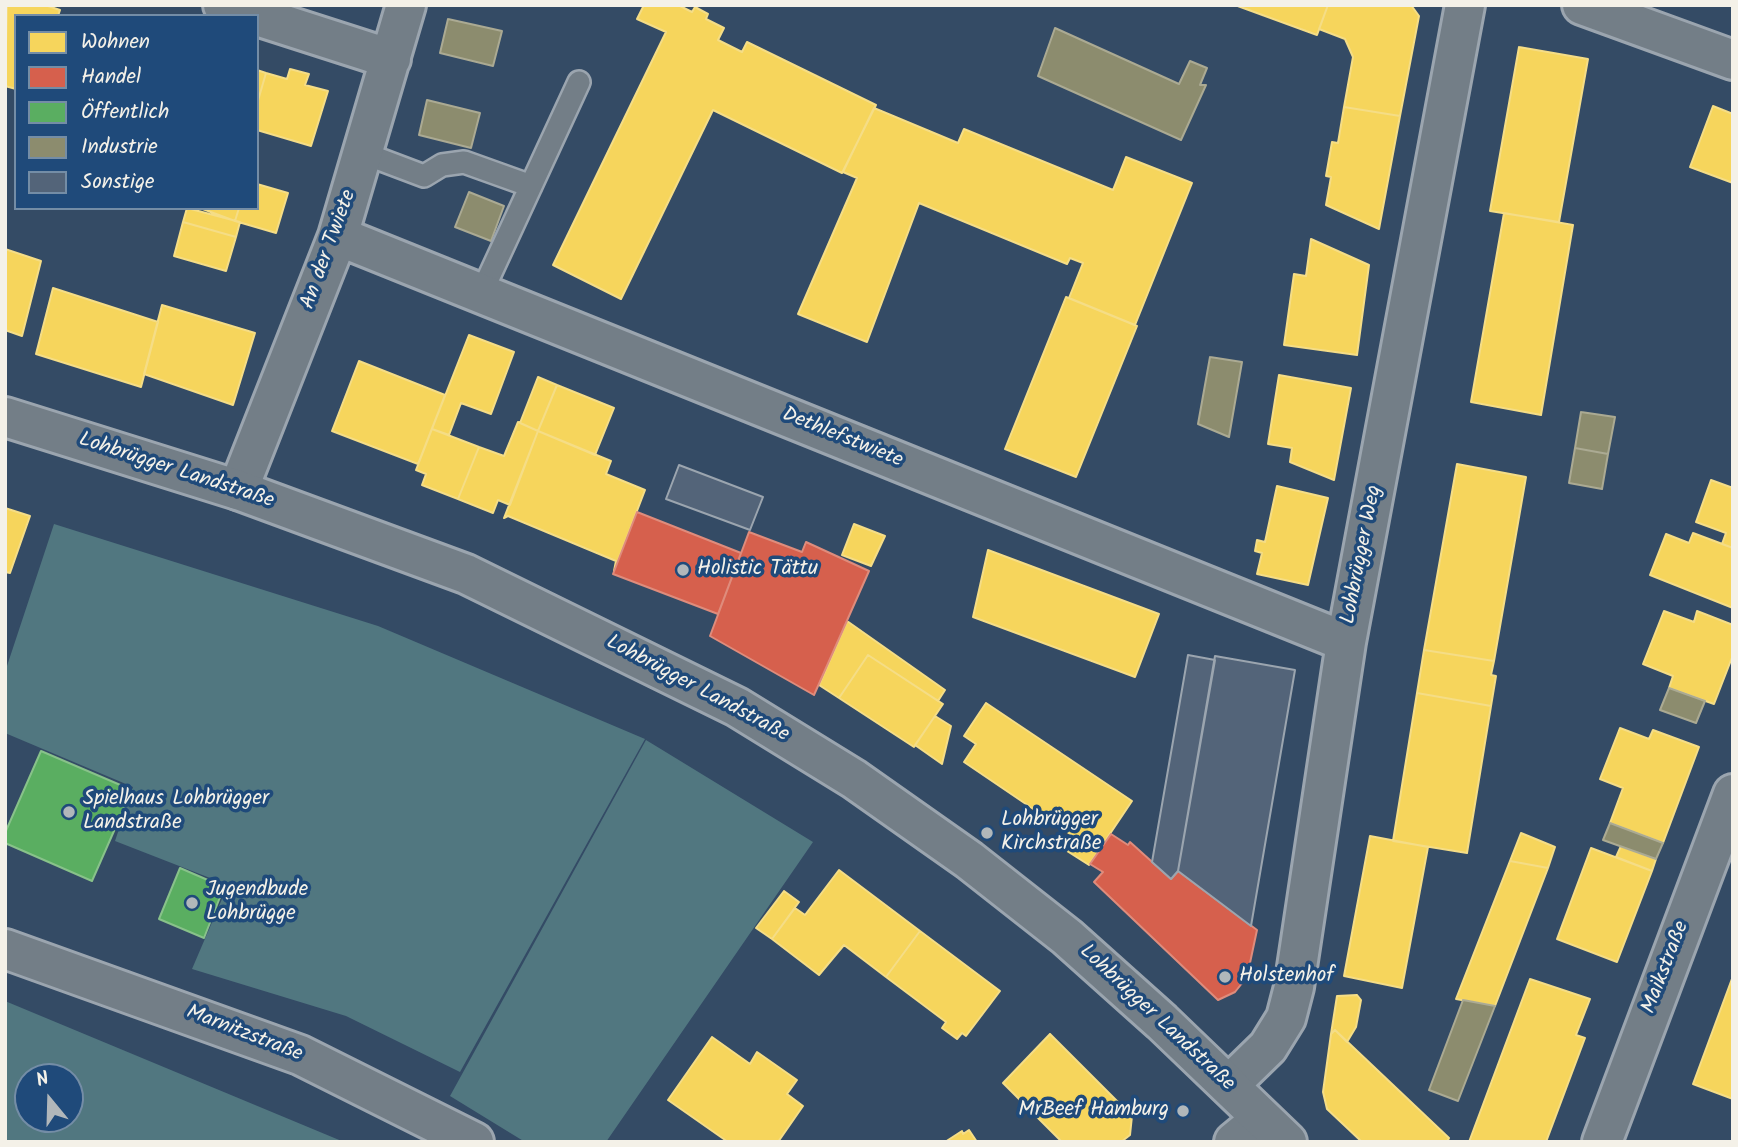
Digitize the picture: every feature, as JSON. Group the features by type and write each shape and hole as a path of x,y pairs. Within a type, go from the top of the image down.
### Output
{"street":[{"path":"223,5 250,14"},
{"name":"An der Twiete","path":"238,490 338,236 406,5"},
{"name":"Lohbrügger Weg","path":"1229,1085 1268,1047 1286,1018 1294,987 1346,642 1465,5"},
{"path":"1582,5 1733,60"},
{"path":"259,17 391,59"},
{"name":"Dethlefstwiete","path":"338,236 1346,642"},
{"name":"Lohbrügger Landstraße","path":"5,416 238,490 466,573 701,687 865,786 969,860 1067,937 1229,1085 1261,1134"},
{"name":"Maikstraße","path":"1602,1142 1733,794"},
{"name":"Marnitzstraße","path":"5,949 300,1055 474,1142"}],"lane":[{"path":"481,294 579,82"},
{"path":"363,153 424,176 442,165 464,162 531,186"}],"green space":[{"path":"54,524 378,626 645,739 460,1072 346,1016 192,969 228,885 115,841 133,787 5,733 5,672"},
{"path":"646,740 813,842 606,1142 525,1142 450,1096"},
{"path":"5,1001 344,1142 5,1142"}],"building: Wohnen":[{"path":"7,5 45,5 60,10 59,14 14,14 14,88 5,86"},
{"path":"644,5 678,5 692,12 695,7 708,14 706,19 724,28 718,40 742,52 747,42 876,105 842,173 713,110 621,299 553,265 666,32 637,19"},
{"path":"1235,5 1328,5 1317,35"},
{"path":"1328,5 1411,5 1419,16 1400,116 1344,107 1353,57 1345,39 1319,29"},
{"path":"1519,47 1588,59 1559,222 1490,211"},
{"path":"290,69 309,74 305,85 328,91 311,146 259,131 259,97 266,73 287,79"},
{"path":"259,71 266,73 259,97"},
{"path":"1713,106 1733,114 1733,183 1690,167"},
{"path":"1344,107 1400,116 1379,229 1326,205 1331,177 1326,176 1332,142 1338,143"},
{"path":"874,108 958,143 964,129 1113,190 1126,157 1192,183 1135,325 1069,298 1083,263 1070,258 1067,264 919,203 867,342 798,314 857,178 843,172"},
{"path":"259,185 288,193 276,233 235,221 238,210 259,210"},
{"path":"186,210 195,210 240,222 236,237 183,222"},
{"path":"205,210 238,210 235,221"},
{"path":"1504,213 1573,225 1541,415 1471,402"},
{"path":"183,222 236,237 226,271 174,256"},
{"path":"1311,239 1369,265 1357,355 1284,345 1294,274 1306,276"},
{"path":"5,249 41,261 22,336 5,330"},
{"path":"53,288 158,322 141,387 36,354"},
{"path":"1066,297 1137,326 1076,477 1005,449"},
{"path":"162,305 255,333 233,405 144,374"},
{"path":"469,335 514,352 491,414 461,403 449,435 432,429"},
{"path":"359,361 445,395 418,464 332,431"},
{"path":"1279,375 1351,388 1334,480 1290,462 1292,448 1268,444"},
{"path":"538,377 557,385 538,431 520,423"},
{"path":"557,385 614,408 595,455 538,431"},
{"path":"518,422 538,431 510,505 498,500 493,513 458,499 479,447 504,456"},
{"path":"432,429 479,447 458,499 422,485 426,474 416,470"},
{"path":"538,431 611,461 606,474 645,490 614,571 616,561 508,516 504,518"},
{"path":"1457,464 1526,477 1494,661 1424,650"},
{"path":"1711,480 1733,488 1733,548 1722,544 1726,533 1696,522"},
{"path":"1277,486 1328,498 1308,585 1257,574 1262,553 1255,551 1257,540 1265,542"},
{"path":"5,508 30,516 10,573 5,572"},
{"path":"854,524 885,536 871,566 842,555"},
{"path":"1693,533 1733,548 1733,608 1650,575 1666,534 1689,543"},
{"path":"988,550 1159,614 1135,677 973,617"},
{"path":"1664,611 1694,622 1697,611 1733,625 1733,655 1714,704 1669,688 1673,676 1643,664"},
{"path":"847,621 945,690 938,701 868,655 839,698 819,685"},
{"path":"1424,650 1494,661 1491,675 1496,676 1491,706 1417,693"},
{"path":"868,655 943,704 914,747 839,698"},
{"path":"1417,693 1491,706 1467,853 1393,841"},
{"path":"986,703 1132,801 1089,865 1067,851 1076,838 964,762 976,744 964,736"},
{"path":"935,716 951,726 942,764 915,745"},
{"path":"1620,728 1649,739 1653,730 1699,747 1663,843 1610,823 1623,788 1600,779"},
{"path":"1521,833 1555,847 1548,868 1510,861"},
{"path":"1370,836 1428,847 1402,988 1344,976"},
{"path":"1621,846 1656,859 1652,871 1616,857"},
{"path":"1591,848 1652,871 1617,962 1557,939"},
{"path":"1510,861 1548,868 1495,1006 1456,999"},
{"path":"839,870 920,931 886,977 844,945 819,975 772,939 795,908 805,915"},
{"path":"784,891 799,902 772,939 756,928"},
{"path":"920,931 1000,991 966,1036 962,1033 957,1039 942,1028 946,1022 886,977"},
{"path":"1733,976 1733,1099 1693,1084"},
{"path":"1530,979 1590,999 1576,1035 1585,1038 1546,1142 1469,1142"},
{"path":"1357,995 1361,1000 1356,1027 1347,1042 1335,1030 1331,1034 1337,996"},
{"path":"1335,1030 1449,1138 1447,1142 1362,1142 1327,1109 1323,1092 1331,1034"},
{"path":"1050,1034 1132,1116 1130,1135 1121,1142 1062,1142 1003,1083"},
{"path":"712,1037 750,1064 757,1052 797,1080 787,1094 803,1106 778,1142 728,1142 668,1100"},
{"path":"969,1130 977,1142 945,1142 962,1131 963,1134"}],"building: Handel":[{"path":"637,512 741,553 718,614 613,574"},
{"path":"749,532 802,552 806,542 869,571 814,695 710,636"},
{"path":"1111,834 1128,845 1130,842 1171,879 1178,871 1257,930 1247,977 1235,992 1218,1000 1094,882 1103,872 1090,864"}],"building: Öffentlich":[{"name":"Spielhaus Lohbrügger Landstraße","path":"41,751 132,790 92,881 5,843 5,833"},
{"name":"Jugendbude Lohbrügge","path":"180,868 224,887 204,938 159,919"}],"building: Industrie":[{"path":"448,19 502,31 493,66 440,53"},
{"path":"1055,28 1179,84 1190,61 1207,68 1200,85 1206,85 1181,140 1038,76"},
{"path":"427,100 480,113 471,148 419,135"},
{"path":"469,192 504,206 491,241 455,227"},
{"path":"1210,357 1242,362 1229,437 1198,424"},
{"path":"1581,412 1615,417 1608,454 1575,448"},
{"path":"1575,448 1608,454 1602,489 1569,483"},
{"path":"1669,688 1705,701 1696,723 1660,710"},
{"path":"1610,823 1663,843 1656,859 1603,840"},
{"path":"1463,1000 1495,1006 1458,1101 1429,1090"}],"building: Sonstige":[{"path":"679,465 763,497 750,530 666,499"},
{"path":"1188,655 1215,660 1178,871 1171,879 1152,862"},
{"path":"1215,656 1295,670 1251,926 1178,871"}],"place":[{"name":"Holistic Tättu","path":"683,570"},
{"name":"Spielhaus Lohbrügger Landstraße","path":"69,812"},
{"name":"Lohbrügger Kirchstraße","path":"987,833"},
{"name":"Jugendbude Lohbrügge","path":"192,903"},
{"name":"Holstenhof","path":"1225,977"},
{"name":"MrBeef Hamburg","path":"1183,1111"}]}
